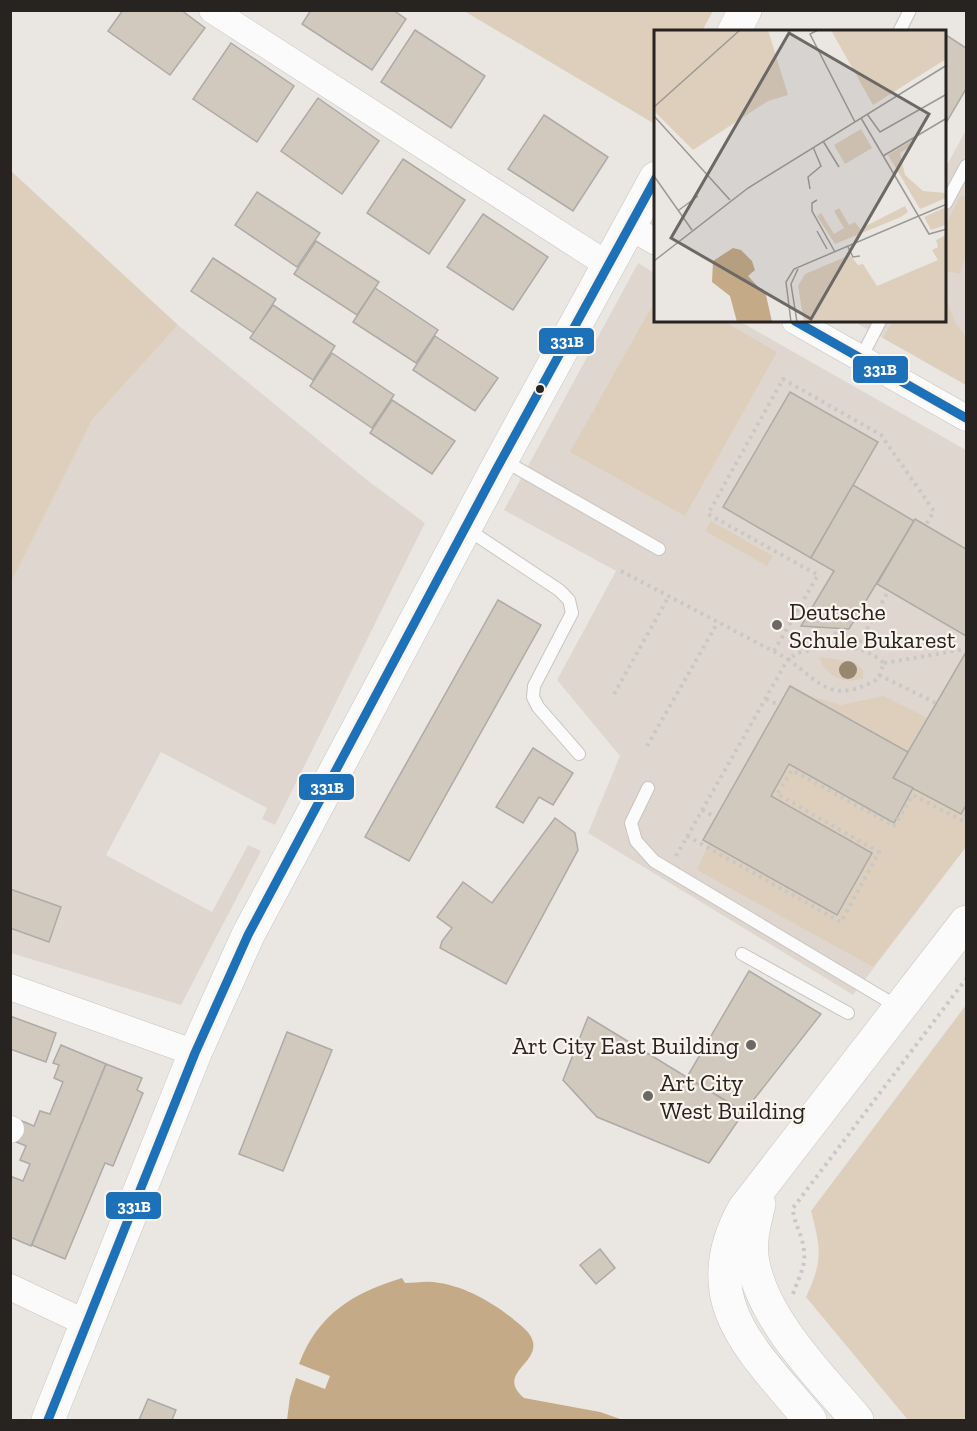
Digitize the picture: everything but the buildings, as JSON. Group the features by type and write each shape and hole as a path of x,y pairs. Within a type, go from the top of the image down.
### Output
{"street":[{"path":"212,10 608,266"},
{"path":"735,30 745,10"},
{"path":"48,1420 195,1053 249,935 608,266 643,235 654,184"},
{"path":"797,322 966,418"},
{"path":"810,1420 740,1331 731,1314 725,1295 724,1274 729,1242 744,1209 766,1179 898,1008 962,936"},
{"path":"10,987 195,1053"},
{"path":"766,1179 753,1226 753,1263 769,1307 782,1328 857,1420"},
{"path":"725,1295 753,1263"},
{"path":"10,1287 86,1323"}],"lane":[{"path":"900,30 910,10"},
{"path":"947,199 966,165"},
{"path":"861,358 879,322"},
{"path":"502,460 660,549"},
{"path":"466,528 558,590 569,600 572,613 534,686 533,697 538,707 579,754"},
{"path":"648,788 631,823 636,841 654,861 898,1008"},
{"path":"742,954 848,1013"}],"path":[{"path":"774,651 818,575 708,514 783,380 881,435 934,511 926,525"},
{"path":"621,571 774,651 819,683 836,692 863,687 878,679 884,663"},
{"path":"856,649 889,590"},
{"path":"614,694 669,596"},
{"path":"647,746 718,622"},
{"path":"824,647 839,629"},
{"path":"675,857 788,659 798,653 824,647 871,652 884,663 966,649"},
{"path":"879,675 936,703"},
{"path":"766,699 779,705"},
{"path":"687,836 841,922 879,852 777,794 792,770 894,826 913,795 963,821 966,814"},
{"path":"702,810 716,817"},
{"path":"792,1299 803,1271 804,1262 802,1243 793,1215 794,1208 966,979"}],"shaded area":[{"path":"464,11 713,11 703,30 654,30 653,123"},
{"path":"966,130 966,385 858,324 859,322 947,322 947,165"},
{"path":"11,171 178,325 92,420 11,582"},
{"path":"961,195 966,198 966,254 960,274 947,271 947,222"},
{"name":"Deutsche Schule Bukarest","path":"638,263 654,273 654,322 741,322 966,450 966,847 853,995 588,833 620,756 557,680 616,571 504,510"},
{"path":"947,302 955,322 966,337 966,385 883,338 892,322 947,322"},
{"path":"654,303 654,322 725,322 777,352 685,516 570,452"},
{"path":"178,325 367,480 425,523 275,825 262,819 267,808 161,752 106,855 212,912 248,845 261,851 181,1005 11,953 10,582 92,420"},
{"path":"711,521 773,556 767,566 705,531"},
{"path":"820,657 854,662 863,670 863,678 850,681 836,677 826,669"},
{"path":"807,695 841,705 883,696 928,718 908,752"},
{"path":"789,764 893,822 913,788 960,814 966,805 966,847 873,967 697,870 709,843 838,915 872,853 771,796"},
{"path":"966,1005 966,1420 908,1420 806,1297 812,1285 819,1255 811,1211"},
{"path":"402,1278 405,1283 433,1282 454,1286 475,1294 494,1305 525,1329 532,1338 533,1350 514,1382 524,1398 600,1412 623,1420 287,1420 290,1397 296,1378 325,1389 330,1376 299,1364 316,1332 339,1308 353,1299"}],"transit line":[{"name":"331B","path":"48,1420 195,1053 248,935 496,470 654,182"},
{"name":"331B","path":"797,322 966,418"}],"place":[{"name":"Deutsche Schule Bukarest","path":"777,625"},
{"name":"Art City East Building","path":"751,1045"},
{"name":"Art City West Building","path":"648,1096"}]}
